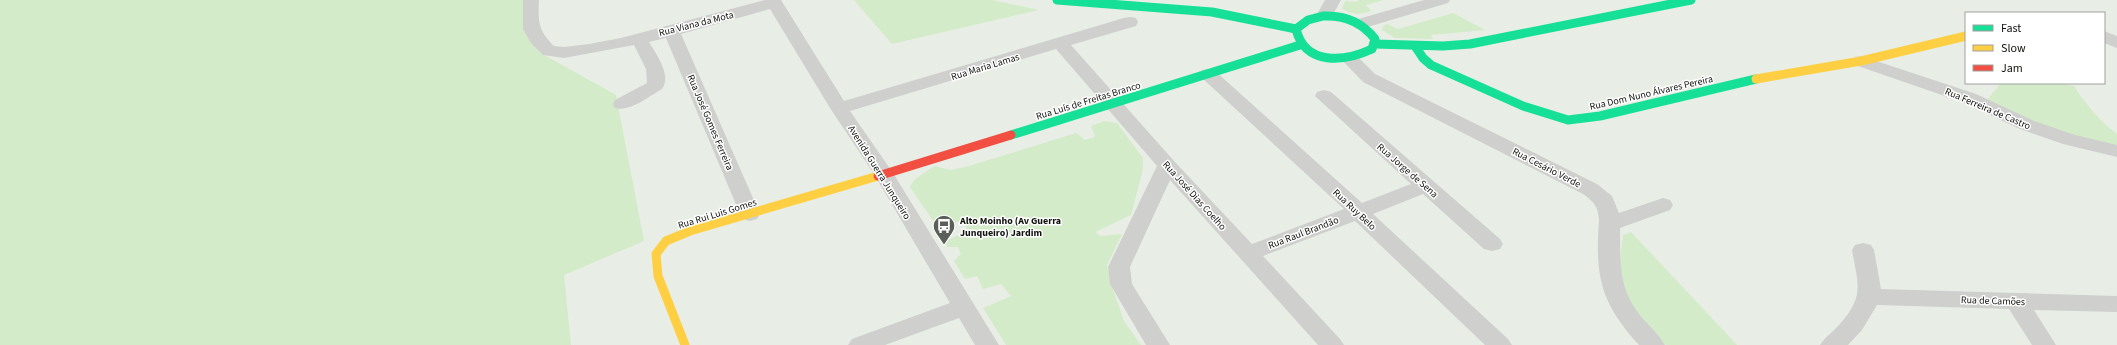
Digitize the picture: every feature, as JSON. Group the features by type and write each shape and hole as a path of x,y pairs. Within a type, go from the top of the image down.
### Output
{"street":[{"name":"Rua Viana da Mota","path":"531,0 530,24 533,36 549,51 577,52 617,44 774,2"},
{"path":"1057,0 1212,12 1296,29 1310,19 1324,16 1344,18 1361,24 1372,34 1375,44"},
{"path":"1324,16 1332,0"},
{"path":"1361,24 1442,0"},
{"path":"1375,44 1415,46 1470,44 1691,0"},
{"name":"Avenida Guerra Junqueiro","path":"774,2 987,345"},
{"name":"Rua Maria Lamas","path":"839,108 1130,22"},
{"path":"1296,29 1296,39 1300,45 1322,57 1350,59 1367,54 1375,44"},
{"name":"Rua José Gomes Ferreira","path":"671,30 750,214"},
{"name":"Rua Dom Nuno Álvares Pereira","path":"1415,46 1422,58 1431,65 1523,106 1568,120 1600,116 1783,73 1861,61 1965,36"},
{"path":"2105,37 2117,43"},
{"path":"622,104 656,85 654,69 639,38"},
{"name":"Rua José Dias Coelho","path":"1060,43 1167,165 1332,345"},
{"name":"Rua Luís de Freitas Branco","path":"882,174 1113,104 1300,45"},
{"name":"Rua Cesário Verde","path":"1350,59 1369,78 1590,189 1606,203 1610,216 1608,248 1612,287 1626,313 1639,331 1653,345"},
{"name":"Rua Ferreira de Castro","path":"1861,61 1969,98 2027,125 2070,140 2117,151"},
{"name":"Rua Ruy Belo","path":"1208,74 1500,345"},
{"name":"Rua Jorge de Sena","path":"1324,96 1492,244"},
{"path":"1158,345 1120,284 1119,267 1167,165"},
{"name":"Rua Rui Luis Gomes","path":"686,345 658,276 656,254 666,241 690,231 882,174"},
{"name":"Rua Raul Brandão","path":"1248,254 1426,186"},
{"path":"1609,224 1663,205"},
{"path":"1832,345 1838,342 1860,314 1869,297 1863,250"},
{"name":"Rua de Camões","path":"1869,297 2016,301 2112,309"},
{"path":"2016,301 2044,345"},
{"path":"860,345 964,307"}],"green space":[{"path":"0,0 534,0 539,52 616,95 644,241 564,275 571,345 0,345"},
{"path":"854,0 992,0 1039,10 892,44"},
{"path":"1358,0 1384,0 1366,5 1371,11 1364,13 1356,14 1345,11 1342,8 1345,1 1357,2"},
{"path":"1453,13 1485,30 1431,35 1433,39 1395,38 1382,30 1383,26 1387,24 1398,29"},
{"path":"2000,84 2063,84 2074,86 2093,112 2117,134 2117,147 2039,126 1987,100"},
{"path":"1105,121 1117,123 1143,158 1143,169 1131,215 1095,232 1100,236 1122,234 1107,265 1110,281 1124,321 1141,345 1006,345 983,308 1011,296 1001,284 983,289 977,276 965,279 954,261 961,254 958,247 947,247 945,241 968,231 963,220 938,228 910,187 914,180 934,166 951,170 969,166 1076,133 1085,140 1095,137 1091,126"},
{"path":"1631,232 1737,345 1666,345 1626,302 1618,280 1623,235"}],"traffic: fast":[{"path":"1057,0 1212,12 1296,29"},
{"path":"1375,44 1443,46 1470,44 1691,0"},
{"path":"1334,16 1357,23 1367,30 1375,39 1372,49 1351,57 1338,58 1326,58 1315,55 1305,49 1299,41 1296,29 1304,22 1313,18 1334,16"},
{"path":"1011,135 1300,45"},
{"path":"1415,46 1423,58 1431,65 1523,106 1568,120 1600,116 1756,79"}],"traffic: slow":[{"path":"1756,79 1783,73 1861,61 1965,36"},
{"path":"685,345 658,276 656,254 666,241 690,231 878,176"}],"traffic: jam":[{"path":"878,176 1011,135"}],"place":[{"name":"Alto Moinho (Av Guerra Junqueiro) Jardim","path":"944,246"}]}
